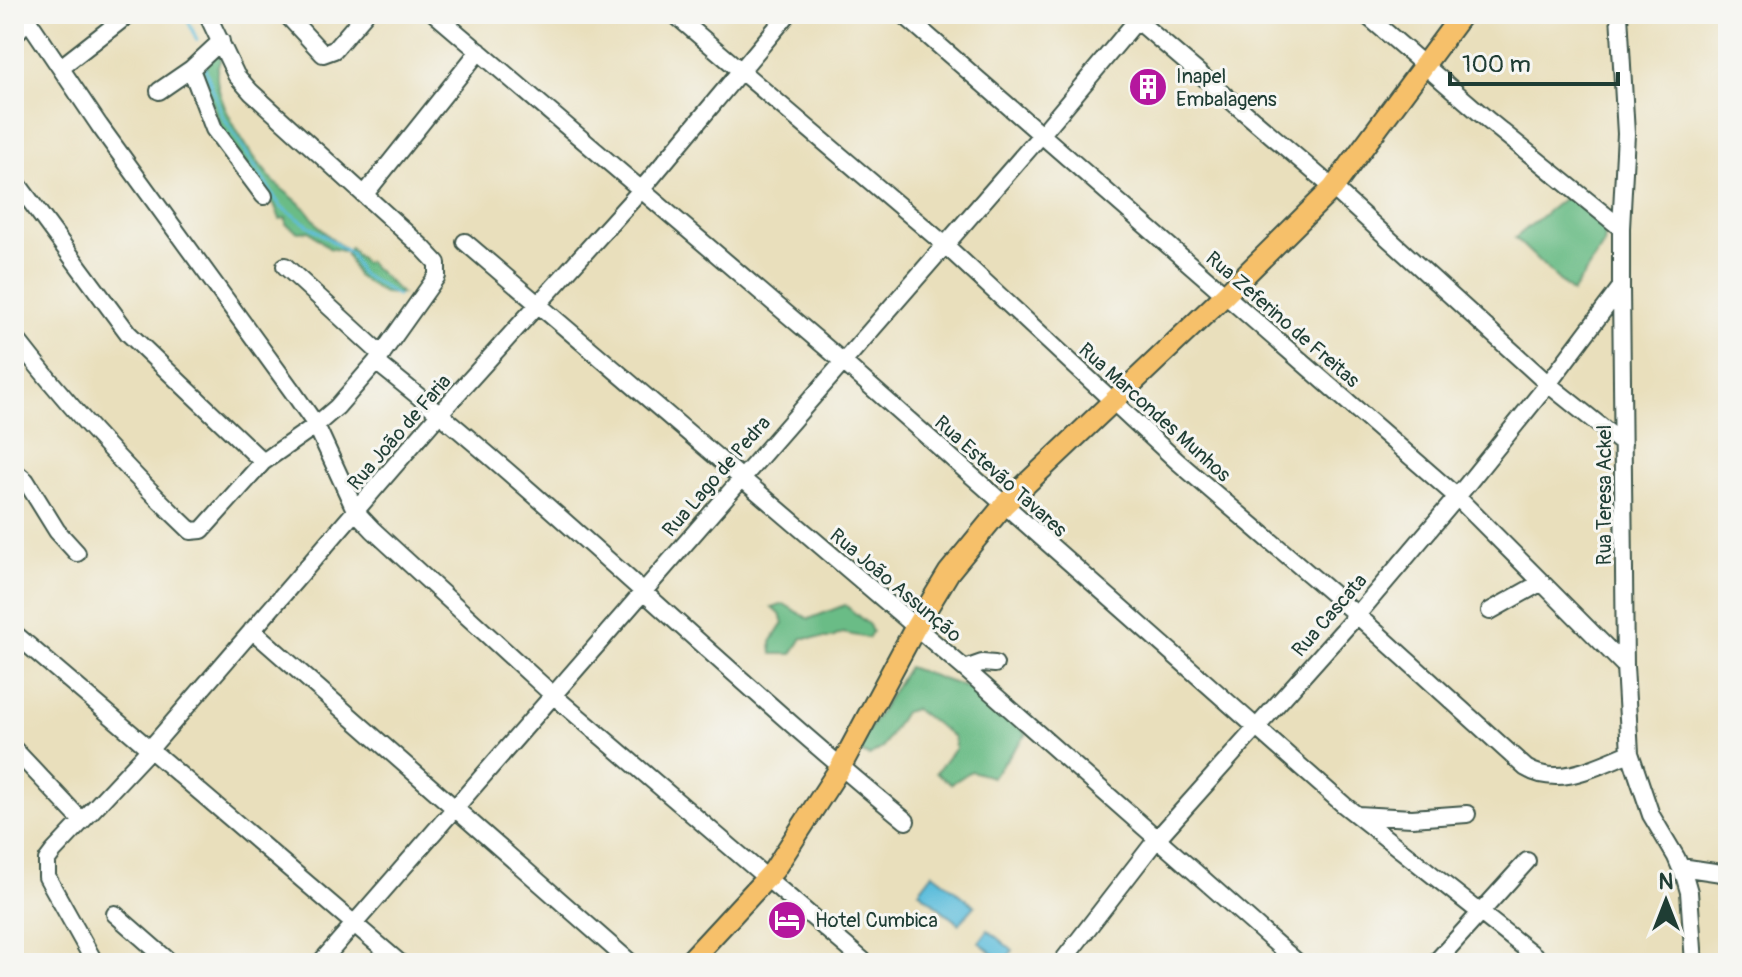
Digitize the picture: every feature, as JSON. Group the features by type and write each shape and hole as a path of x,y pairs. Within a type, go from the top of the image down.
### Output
{"main road":[{"path":"688,963 767,879 840,768 915,628 949,572 1004,505 1333,188 1425,66 1446,24 1462,14"}],"street":[{"path":"61,67 129,14"},
{"path":"14,336 99,439 186,527 196,533 263,462 337,407 379,358 437,276 437,263 236,75 207,14"},
{"path":"286,14 323,54 334,50 365,14"},
{"name":"Rua Estevão Tavares","path":"435,14 842,361 1256,729 1357,815 1544,963"},
{"name":"Rua Marcondes Munhos","path":"674,14 944,244 1177,461 1357,615 1526,768 1538,775 1581,772 1630,753"},
{"name":"Rua João de Faria","path":"95,963 47,877 50,856 149,750 440,413 642,189 788,14"},
{"name":"Rua Zeferino de Freitas","path":"903,14 1457,497 1625,666"},
{"path":"1365,14 1621,228"},
{"name":"Rua Teresa Ackel","path":"1619,14 1626,134 1621,287 1625,666 1630,753 1651,815 1681,867 1689,892 1694,963"},
{"path":"1136,16 1333,188 1548,384 1623,444"},
{"name":"Rua Lago de Pedra","path":"320,963 1041,135 1136,16"},
{"path":"14,36 26,17 99,125 316,425 356,512 553,695 866,963"},
{"path":"159,91 191,69 221,41"},
{"path":"365,194 479,51"},
{"path":"191,69 214,129 264,196"},
{"path":"14,179 128,333 263,462"},
{"name":"Rua João Assunção","path":"465,242 965,669 1298,963"},
{"path":"285,266 440,413 840,768 906,821"},
{"name":"Rua Cascata","path":"1066,961 1156,840 1357,615 1457,497 1621,287"},
{"path":"14,471 26,481 57,531 77,553"},
{"path":"1490,611 1542,582"},
{"path":"252,630 631,963"},
{"path":"14,633 400,963"},
{"path":"965,669 982,663 995,664"},
{"path":"15,750 81,820"},
{"path":"1357,815 1412,818 1467,814"},
{"path":"1435,963 1527,861"},
{"path":"1681,867 1728,874"},
{"path":"115,914 171,963"}],"green space":[{"path":"216,54 221,59 217,71 218,86 240,136 272,180 344,248 343,251 329,248 309,231 298,232 286,224 286,218 280,219 274,204 268,201 227,144 200,73 201,63"},
{"path":"1569,194 1606,229 1604,244 1572,293 1515,238"},
{"path":"350,248 402,294 384,293 357,276 346,253"},
{"path":"784,604 809,619 845,605 869,625 872,632 868,638 842,633 832,638 802,638 792,654 772,654 771,642 783,623 780,614 772,608"},
{"path":"908,667 976,691 1027,734 992,777 971,771 951,784 936,773 955,748 954,737 915,709 904,712 882,748 869,756 856,750"}],"water":[{"path":"933,873 975,906 959,924 919,891"},
{"path":"988,930 1013,951 1003,962 979,942"}],"waterway":[{"path":"185,14 197,40"},
{"path":"204,65 222,115 281,207 351,254 360,273 398,296"}],"place":[{"name":"Inapel Embalagens","path":"1148,87"},
{"name":"Hotel Cumbica","path":"787,920"}]}
